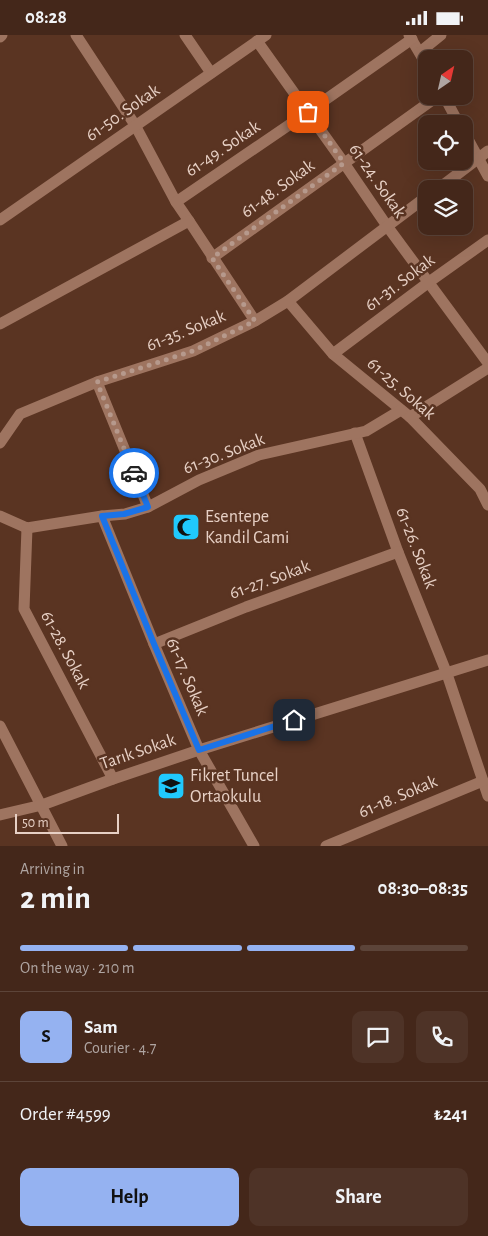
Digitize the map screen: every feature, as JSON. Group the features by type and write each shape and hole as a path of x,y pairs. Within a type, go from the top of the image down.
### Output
{"street":[{"path":"76,35 136,125 176,201 255,321"},
{"path":"184,35 211,73"},
{"path":"422,50 441,35"},
{"path":"410,37 419,50"},
{"name":"61-49. Sokak","path":"176,201 308,112 410,37"},
{"name":"61-50. Sokak","path":"0,220 262,38"},
{"name":"61-24. Sokak","path":"262,38 308,112 387,226 486,357"},
{"name":"61-48. Sokak","path":"212,258 425,105"},
{"path":"473,148 488,176"},
{"path":"450,180 488,151"},
{"name":"61-35. Sokak","path":"0,443 20,414 97,382 193,351 255,321 288,301 418,203"},
{"path":"0,324 189,221"},
{"name":"61-31. Sokak","path":"333,354 488,240"},
{"name":"61-25. Sokak","path":"288,301 333,354 406,414 480,489 488,505"},
{"name":"61-30. Sokak","path":"27,528 124,514 148,507 199,480 259,455 366,431 406,414 488,368"},
{"path":"97,382 148,507"},
{"name":"61-26. Sokak","path":"355,433 398,552 447,674 488,796"},
{"path":"0,516 27,528"},
{"name":"61-17. Sokak","path":"102,516 199,750 254,846"},
{"name":"61-28. Sokak","path":"27,528 24,609 113,779"},
{"name":"61-27. Sokak","path":"154,644 246,607 398,552"},
{"name":"Tarık Sokak","path":"0,815 42,805 199,750 488,660"},
{"path":"0,726 62,846"},
{"name":"61-18. Sokak","path":"326,846 482,781"}],"way so far":[{"path":"134,473 97,382 193,351 255,321 212,258 344,163 308,112"}],"place":[{"name":"Esentepe Kandil Cami","path":"186,527"},
{"name":"Fikret Tuncel Ortaokulu","path":"171,786"}],"route":[{"path":"134,473 148,507 124,514 102,516 199,750 294,720"}]}
